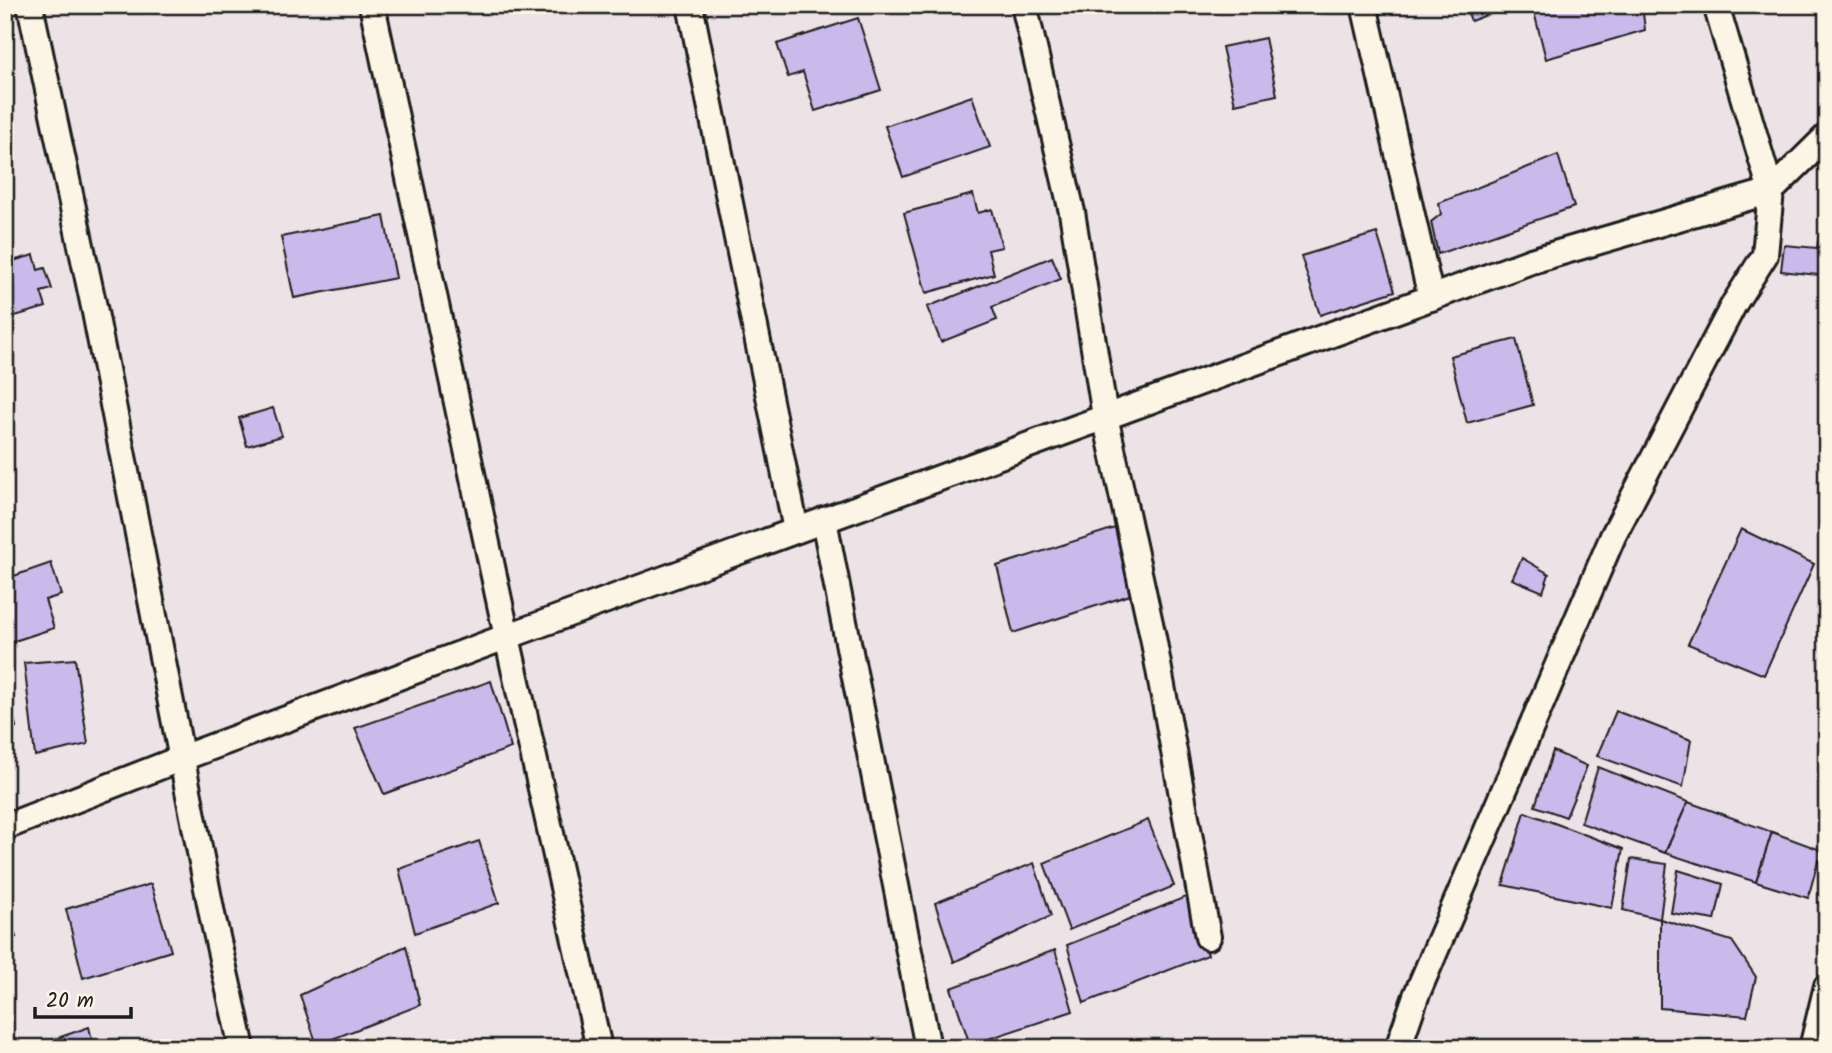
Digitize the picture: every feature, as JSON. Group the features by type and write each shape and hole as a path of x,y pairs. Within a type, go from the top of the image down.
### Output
{"street":[{"path":"30,5 94,307 213,919 242,1048"},
{"path":"372,5 507,637 599,1048"},
{"path":"690,5 796,530"},
{"path":"1024,5 1072,212 1105,416 1153,638 1208,937"},
{"path":"1364,5 1431,298"},
{"path":"1398,1048 1416,996 1613,537 1734,304 1765,255 1771,191 1716,5"},
{"path":"5,827 507,637 1531,261 1771,191 1827,136"},
{"path":"824,520 928,1048"},
{"path":"1812,1048 1827,986"}],"building":[{"path":"1465,5 1513,5 1471,21"},
{"path":"1556,5 1642,5 1645,30 1546,59 1534,12"},
{"path":"858,18 881,90 815,111 803,72 788,77 777,44"},
{"path":"1265,38 1277,95 1235,104 1222,47"},
{"path":"972,96 990,147 903,177 885,126"},
{"path":"1558,155 1574,207 1438,254 1431,222 1441,214 1439,203"},
{"path":"973,194 978,213 992,209 1002,247 988,250 994,274 926,293 904,213"},
{"path":"384,216 396,278 294,298 281,237"},
{"path":"1377,233 1395,291 1320,315 1301,256"},
{"path":"1819,237 1827,238 1827,276 1781,271 1784,245 1817,248"},
{"path":"34,255 38,270 45,268 52,289 41,292 46,307 5,319 5,263"},
{"path":"1052,257 1061,279 992,307 997,320 941,342 927,307"},
{"path":"1516,339 1533,405 1467,423 1450,356"},
{"path":"273,408 282,436 247,446 239,418"},
{"path":"1121,526 1139,592 1013,633 997,566"},
{"path":"1741,529 1814,564 1764,675 1688,644"},
{"path":"1522,558 1549,574 1543,592 1512,579"},
{"path":"51,563 61,595 45,600 54,628 5,644 5,579"},
{"path":"75,659 88,744 35,756 24,663"},
{"path":"5,681 16,727 5,732"},
{"path":"491,681 511,748 384,794 355,728"},
{"path":"1616,711 1691,740 1683,787 1597,756"},
{"path":"1553,751 1587,766 1566,817 1535,806"},
{"path":"1598,767 1688,802 1665,853 1581,823"},
{"path":"1688,802 1772,832 1756,882 1665,853"},
{"path":"1525,812 1623,849 1612,908 1503,885"},
{"path":"1148,820 1174,886 1069,930 1044,863"},
{"path":"1772,832 1821,850 1808,898 1756,882"},
{"path":"479,841 499,903 415,933 399,869"},
{"path":"1631,859 1667,864 1660,919 1623,910"},
{"path":"1034,863 1051,916 954,962 935,903"},
{"path":"1678,870 1723,884 1715,920 1671,913"},
{"path":"151,884 171,951 83,978 66,909"},
{"path":"1188,896 1208,955 1084,1003 1067,945"},
{"path":"5,909 16,937 5,940"},
{"path":"1660,919 1732,941 1756,977 1747,1016 1660,1008"},
{"path":"406,946 420,1005 317,1045 300,995"},
{"path":"1055,950 1073,1011 970,1045 951,988"},
{"path":"89,1027 94,1048 29,1048"}]}
